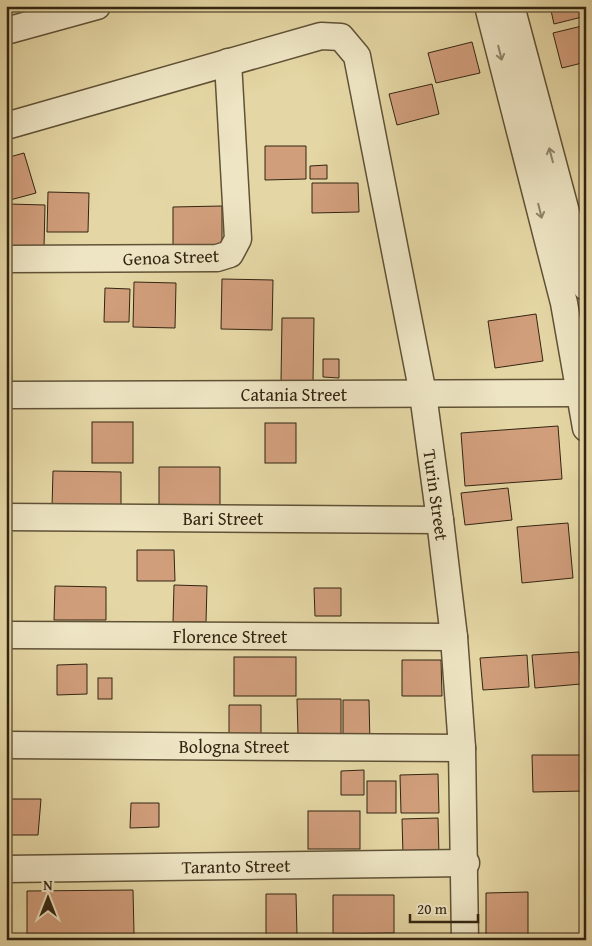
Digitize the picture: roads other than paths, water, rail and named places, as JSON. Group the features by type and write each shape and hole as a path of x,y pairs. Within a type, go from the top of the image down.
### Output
{"street":[{"path":"6,31 97,6"},
{"path":"488,6 564,302 584,391 586,428"},
{"path":"511,6 586,286"},
{"name":"Turin Street","path":"228,62 321,36 341,37 357,56 423,394 440,520 454,637 462,748 466,863 466,940"},
{"path":"6,126 228,62"},
{"name":"Genoa Street","path":"6,259 217,258 230,254 238,239 228,62"},
{"name":"Catania Street","path":"6,395 423,394 584,391"},
{"name":"Bari Street","path":"6,517 440,520"},
{"name":"Florence Street","path":"6,635 454,637"},
{"name":"Bologna Street","path":"6,745 462,748"},
{"name":"Taranto Street","path":"6,870 466,863"}]}
